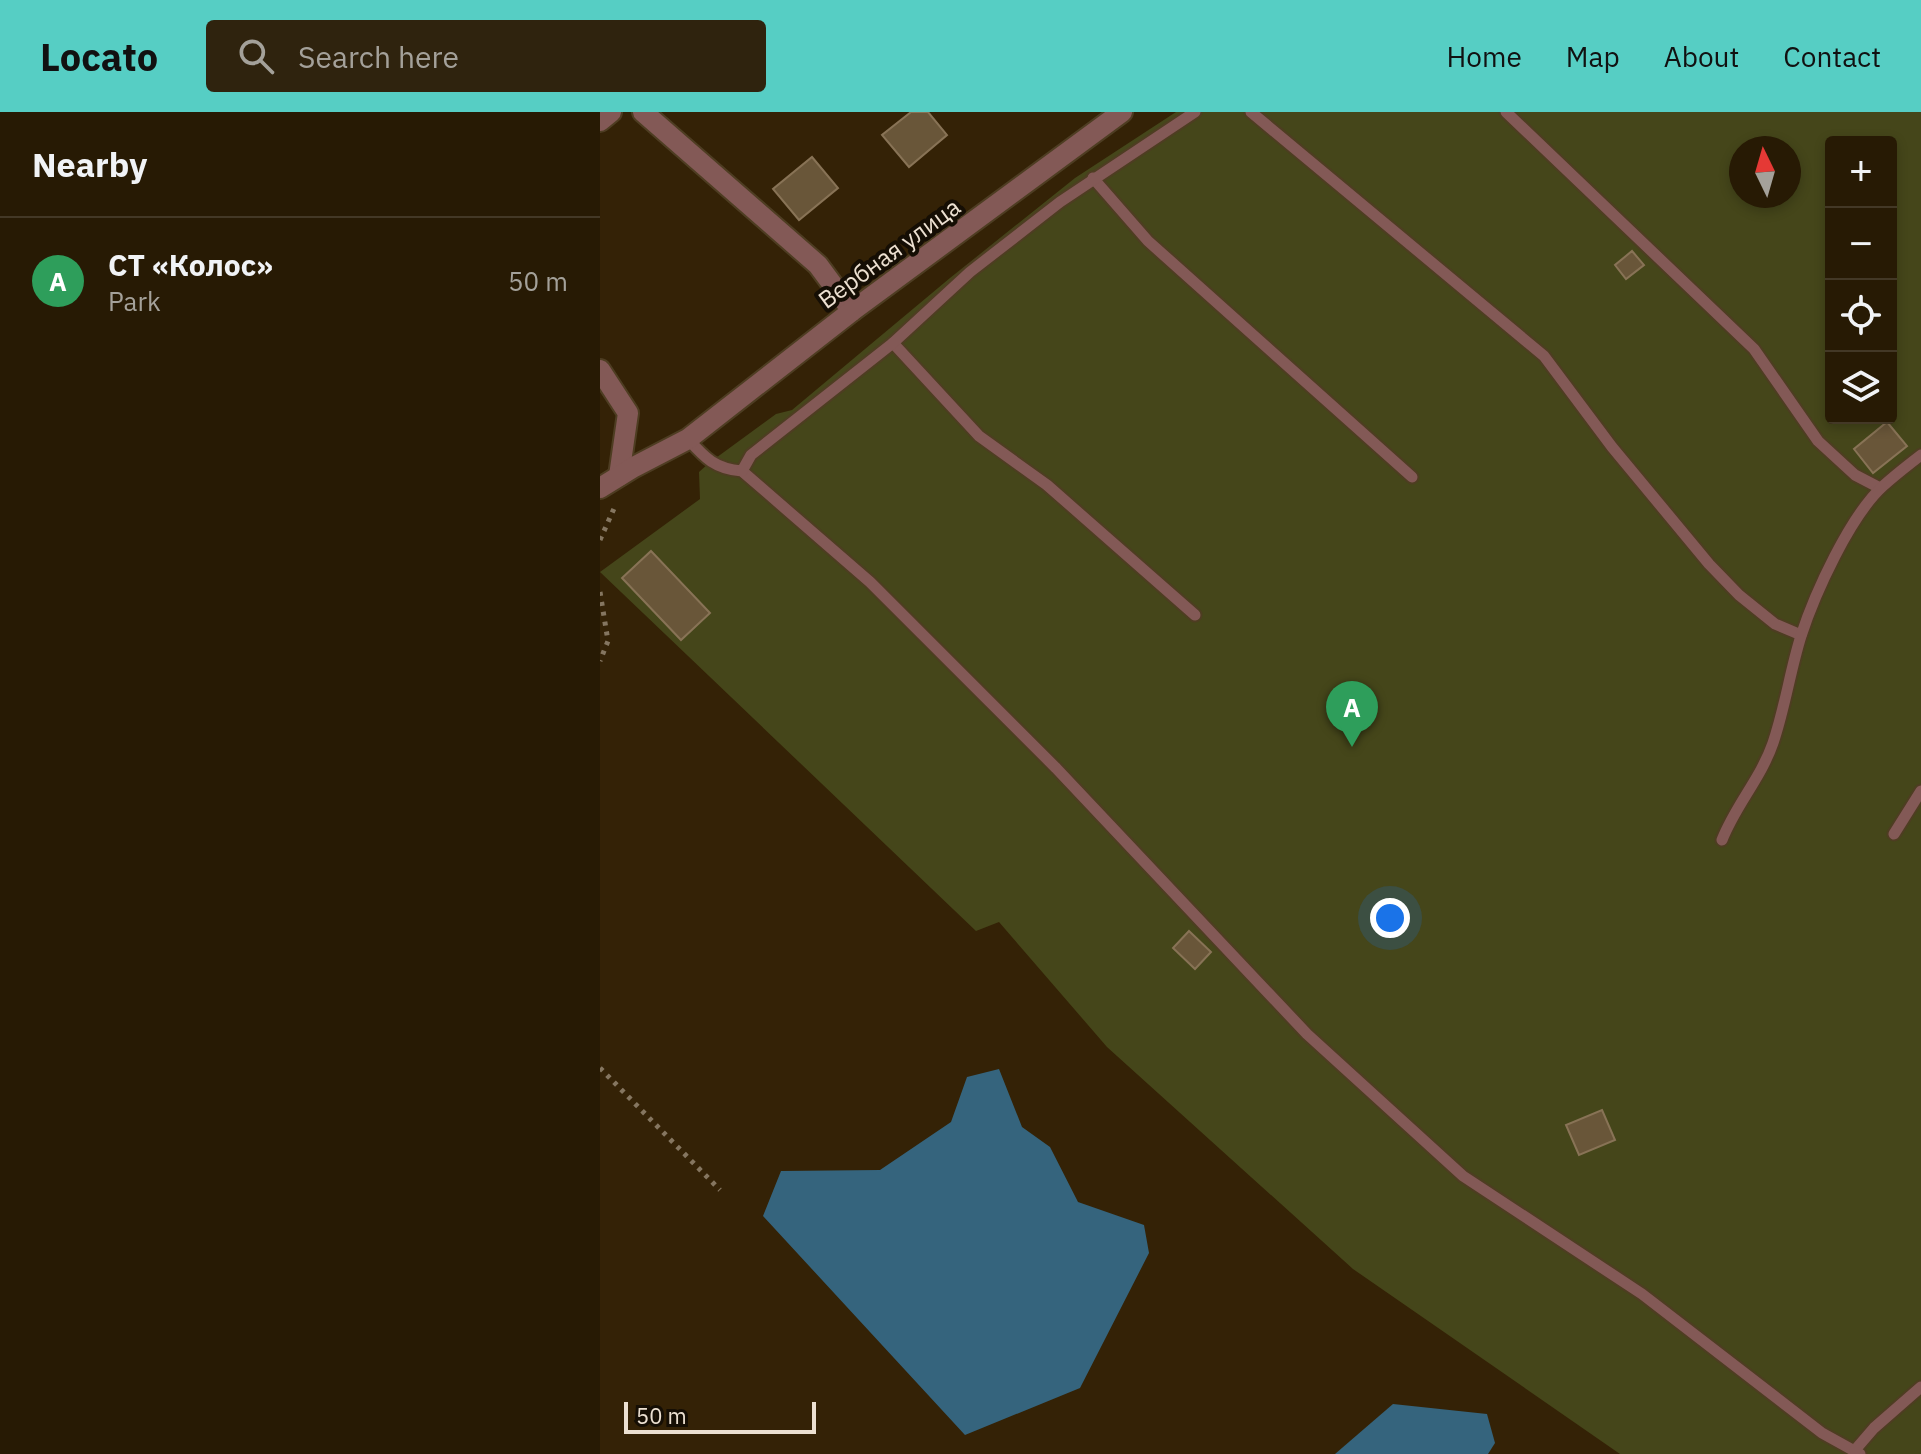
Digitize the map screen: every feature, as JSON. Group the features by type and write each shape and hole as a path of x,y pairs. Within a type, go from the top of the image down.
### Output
{"street":[{"path":"600,121 611,112"},
{"path":"643,112 818,265 852,311"},
{"name":"Вербная улица","path":"600,488 688,439 852,311 1122,112"},
{"path":"600,370 628,413 619,476"}],"lane":[{"path":"742,471 751,455 893,343 970,272 1093,178 1195,112"},
{"path":"1251,112 1544,356 1612,447 1709,564 1739,595 1775,624 1801,635"},
{"path":"1506,112 1754,349 1818,441 1855,475 1880,488"},
{"path":"1093,178 1148,241 1412,477"},
{"path":"893,343 979,436 1047,485 1195,615"},
{"path":"688,439 709,463 725,470 742,471 870,582 1056,768 1307,1034 1463,1176 1642,1294 1822,1433 1858,1452 1874,1428 1921,1387"},
{"path":"1722,840 1729,822 1757,780 1773,743 1801,635 1828,569 1851,528 1880,488 1921,455"},
{"path":"1894,834 1921,791"}],"path":[{"path":"600,592 608,641 600,661"},
{"path":"600,1068 720,1190"}],"shaded area":[{"path":"1176,112 1921,112 1921,1454 1620,1454 1353,1269 1107,1047 999,922 976,931 600,572 700,499 699,472 709,463 776,414 792,410 1075,178"}],"water":[{"path":"999,1069 1022,1127 1050,1147 1078,1202 1144,1225 1149,1253 1080,1388 965,1435 763,1216 781,1171 880,1170 951,1122 967,1077"},
{"path":"1393,1404 1487,1414 1495,1443 1488,1454 1335,1454"}],"building":[{"path":"911,112 928,112 947,135 909,167 882,135"},
{"path":"812,157 838,188 799,220 773,189"},
{"path":"1632,251 1644,265 1626,279 1615,265"},
{"path":"1885,424 1889,424 1907,446 1873,473 1854,449"},
{"path":"651,551 710,613 681,640 622,578"},
{"path":"1189,931 1211,952 1195,969 1173,948"},
{"path":"1602,1110 1615,1140 1579,1155 1566,1125"}],"place":[{"name":"СТ «Колос»","path":"1352,747"}]}
